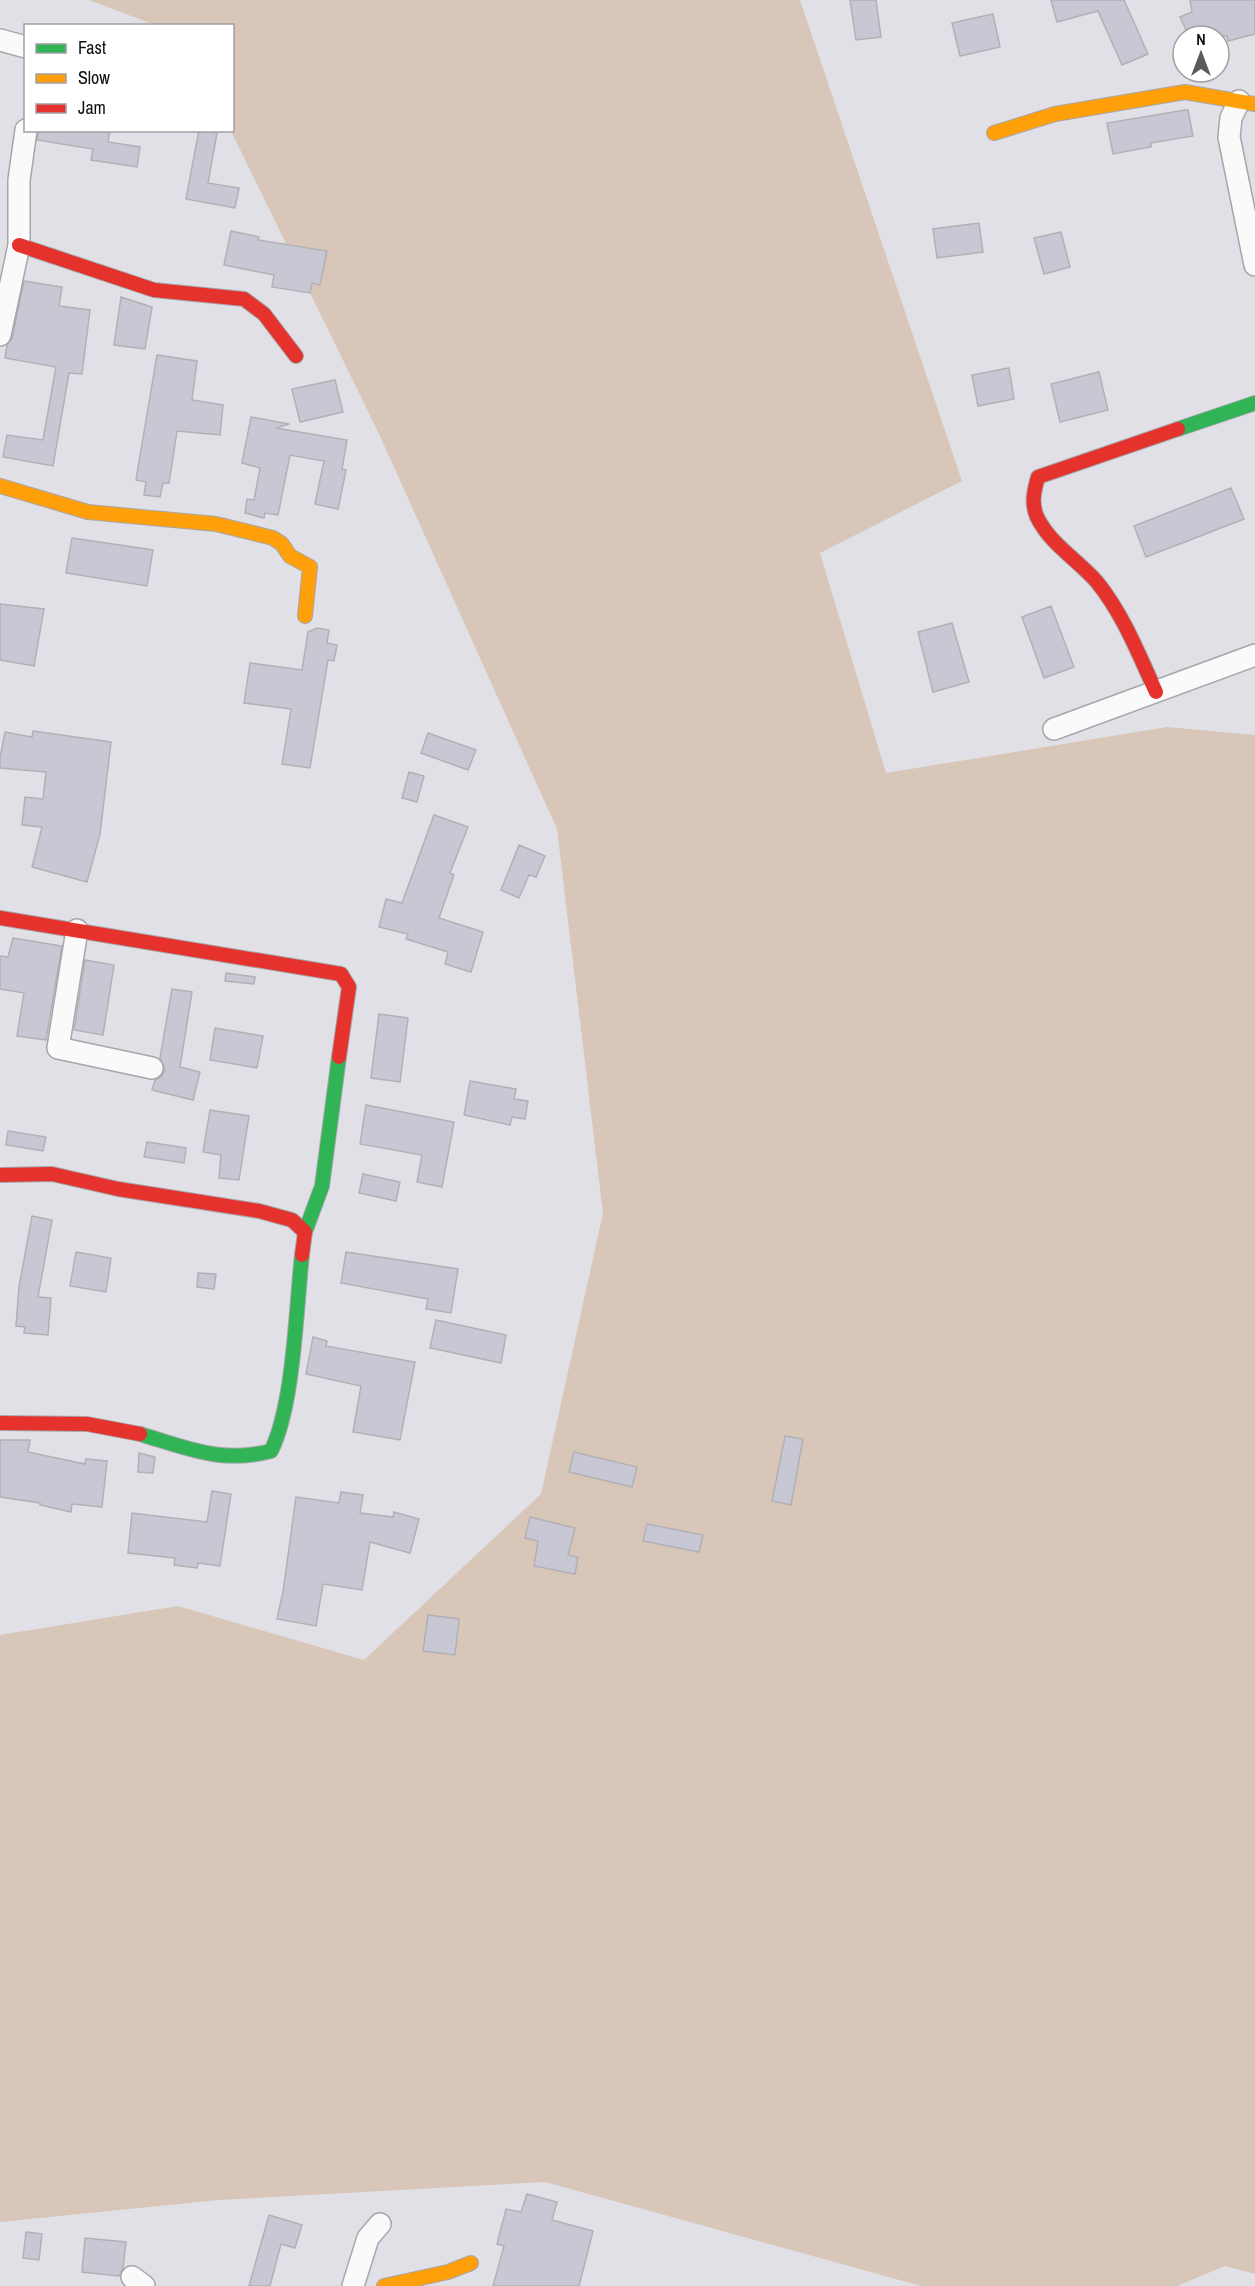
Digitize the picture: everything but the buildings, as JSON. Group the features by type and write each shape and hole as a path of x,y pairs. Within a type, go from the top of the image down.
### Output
{"street":[{"path":"0,40 24,46"},
{"path":"994,133 1055,114 1185,92 1247,102"},
{"path":"1247,102 1231,118 1229,137 1255,265"},
{"path":"0,335 19,245 19,180 26,132"},
{"path":"19,245 154,290 244,299 264,314 296,356"},
{"path":"1156,692 1120,614 1095,581 1049,534 1034,509 1034,492 1038,477 1255,403"},
{"path":"0,486 88,512 216,524 273,538 282,544 290,556 310,567 305,616"},
{"path":"1054,729 1255,655"},
{"path":"0,918 340,974 349,987 322,1186 305,1232 287,1390 278,1437 271,1451 250,1459 216,1458 115,1428 0,1422"},
{"path":"77,930 58,1048 152,1068"},
{"path":"0,1174 52,1174 118,1188 260,1211 291,1220 305,1232"},
{"path":"353,2286 368,2238 380,2224"},
{"path":"384,2286 448,2272 471,2263"}],"shaded area":[{"path":"89,0 800,0 962,481 820,553 886,773 1167,727 1255,735 1255,2274 1225,2266 1177,2286 921,2286 545,2182 219,2200 0,2222 0,1635 178,1606 364,1660 541,1494 603,1213 557,829 380,436 231,132 234,132 234,24 152,24"}],"traffic: fast":[{"path":"1178,429 1255,403"},
{"path":"305,1232 322,1186 339,1057"},
{"path":"140,1434 204,1453 236,1456 271,1451 279,1432 289,1383 302,1255"}],"traffic: slow":[{"path":"994,133 1055,114 1185,92 1255,104"},
{"path":"0,486 88,512 216,524 273,538 282,544 290,556 310,567 305,616"},
{"path":"384,2286 448,2272 471,2263"}],"traffic: jam":[{"path":"19,245 154,290 244,299 264,314 296,356"},
{"path":"1156,692 1115,607 1090,574 1057,544 1043,527 1035,512 1034,497 1038,477 1178,429"},
{"path":"0,918 341,974 349,987 339,1057"},
{"path":"0,1175 52,1174 118,1189 259,1211 292,1220 305,1232 302,1255"},
{"path":"0,1423 87,1424 140,1434"}]}
